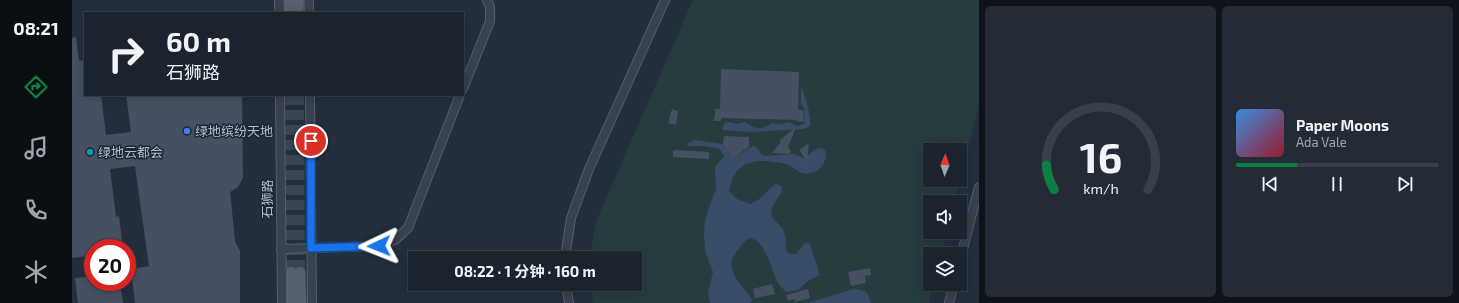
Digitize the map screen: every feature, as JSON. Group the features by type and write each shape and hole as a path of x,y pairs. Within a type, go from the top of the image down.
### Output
{"main road":[{"path":"289,0 289,12"},
{"path":"298,0 298,12"},
{"path":"291,303 295,272 301,303"}],"street":[{"path":"279,0 279,12"},
{"path":"309,0 309,12"},
{"path":"464,86 490,21 490,7 487,0"},
{"path":"566,251 571,218 589,169 665,0"},
{"name":"石狮路","path":"280,96 282,303"},
{"path":"310,96 312,303"},
{"path":"281,249 379,246 395,240 408,228 460,96"},
{"path":"963,247 979,187"},
{"path":"567,291 568,303"},
{"path":"949,303 952,291"}],"green space":[{"path":"693,0 979,0 979,105 967,152 967,143 923,143 923,187 958,187 956,195 923,195 923,239 945,239 943,247 923,247 923,291 932,291 929,303 593,303 591,291 642,291 642,251 591,251 597,219"}],"water":[{"path":"802,88 808,107 810,126 804,129 751,132 723,130 725,123 727,122 736,124 745,122 755,128 761,128 772,123 782,124 789,122 797,126 805,123 804,108 801,104"},
{"path":"694,140 723,144 733,158 753,146 757,147 764,156 794,154 804,158 817,149 824,149 826,152 825,161 819,169 806,174 784,163 757,161 744,165 735,175 731,182 729,191 737,199 750,204 758,200 774,185 777,184 781,186 782,192 772,209 772,216 785,234 786,250 790,254 796,254 805,243 810,243 818,266 819,275 808,281 798,290 786,292 777,281 763,248 754,239 749,238 743,243 733,257 731,263 734,276 752,299 750,303 710,303 708,292 713,272 705,251 705,220 716,190 715,167 724,156 720,149 704,146 688,146 687,144"},
{"path":"853,289 867,292 871,303 808,303"}],"building":[{"path":"76,37 79,61 84,60 84,96 101,96 106,135 131,132 126,96 242,96 243,178 238,187 230,192 235,241 240,251 240,303 135,303 134,291 136,291 136,268 149,266 135,166 110,169 116,217 119,216 122,239 84,239 84,256 72,258 72,38"},
{"path":"721,69 799,72 798,110 803,110 804,122 796,120 721,118 721,121 713,121 715,109 720,109"},
{"path":"672,109 678,111 676,125 668,123"},
{"path":"796,127 788,147 791,151 789,154 772,153 781,142 779,141"},
{"path":"724,136 749,137 749,147 733,158 723,144"},
{"path":"809,143 807,161 799,150"},
{"path":"673,150 709,152 709,159 673,157"},
{"path":"870,268 871,275 865,276 866,283 851,286 848,272"},
{"path":"84,277 84,291 121,291 123,303 78,303 75,278"},
{"path":"772,284 775,294 755,298 753,289"},
{"path":"808,289 810,298 795,302 795,299 788,301 786,295"}],"tunnel":[{"path":"290,96 291,272"},
{"path":"299,96 300,272"}],"place":[{"name":"绿地缤纷天地","path":"187,131"},
{"name":"绿地云都会","path":"90,152"}],"route":[{"path":"311,141 311,248 379,246"}]}
